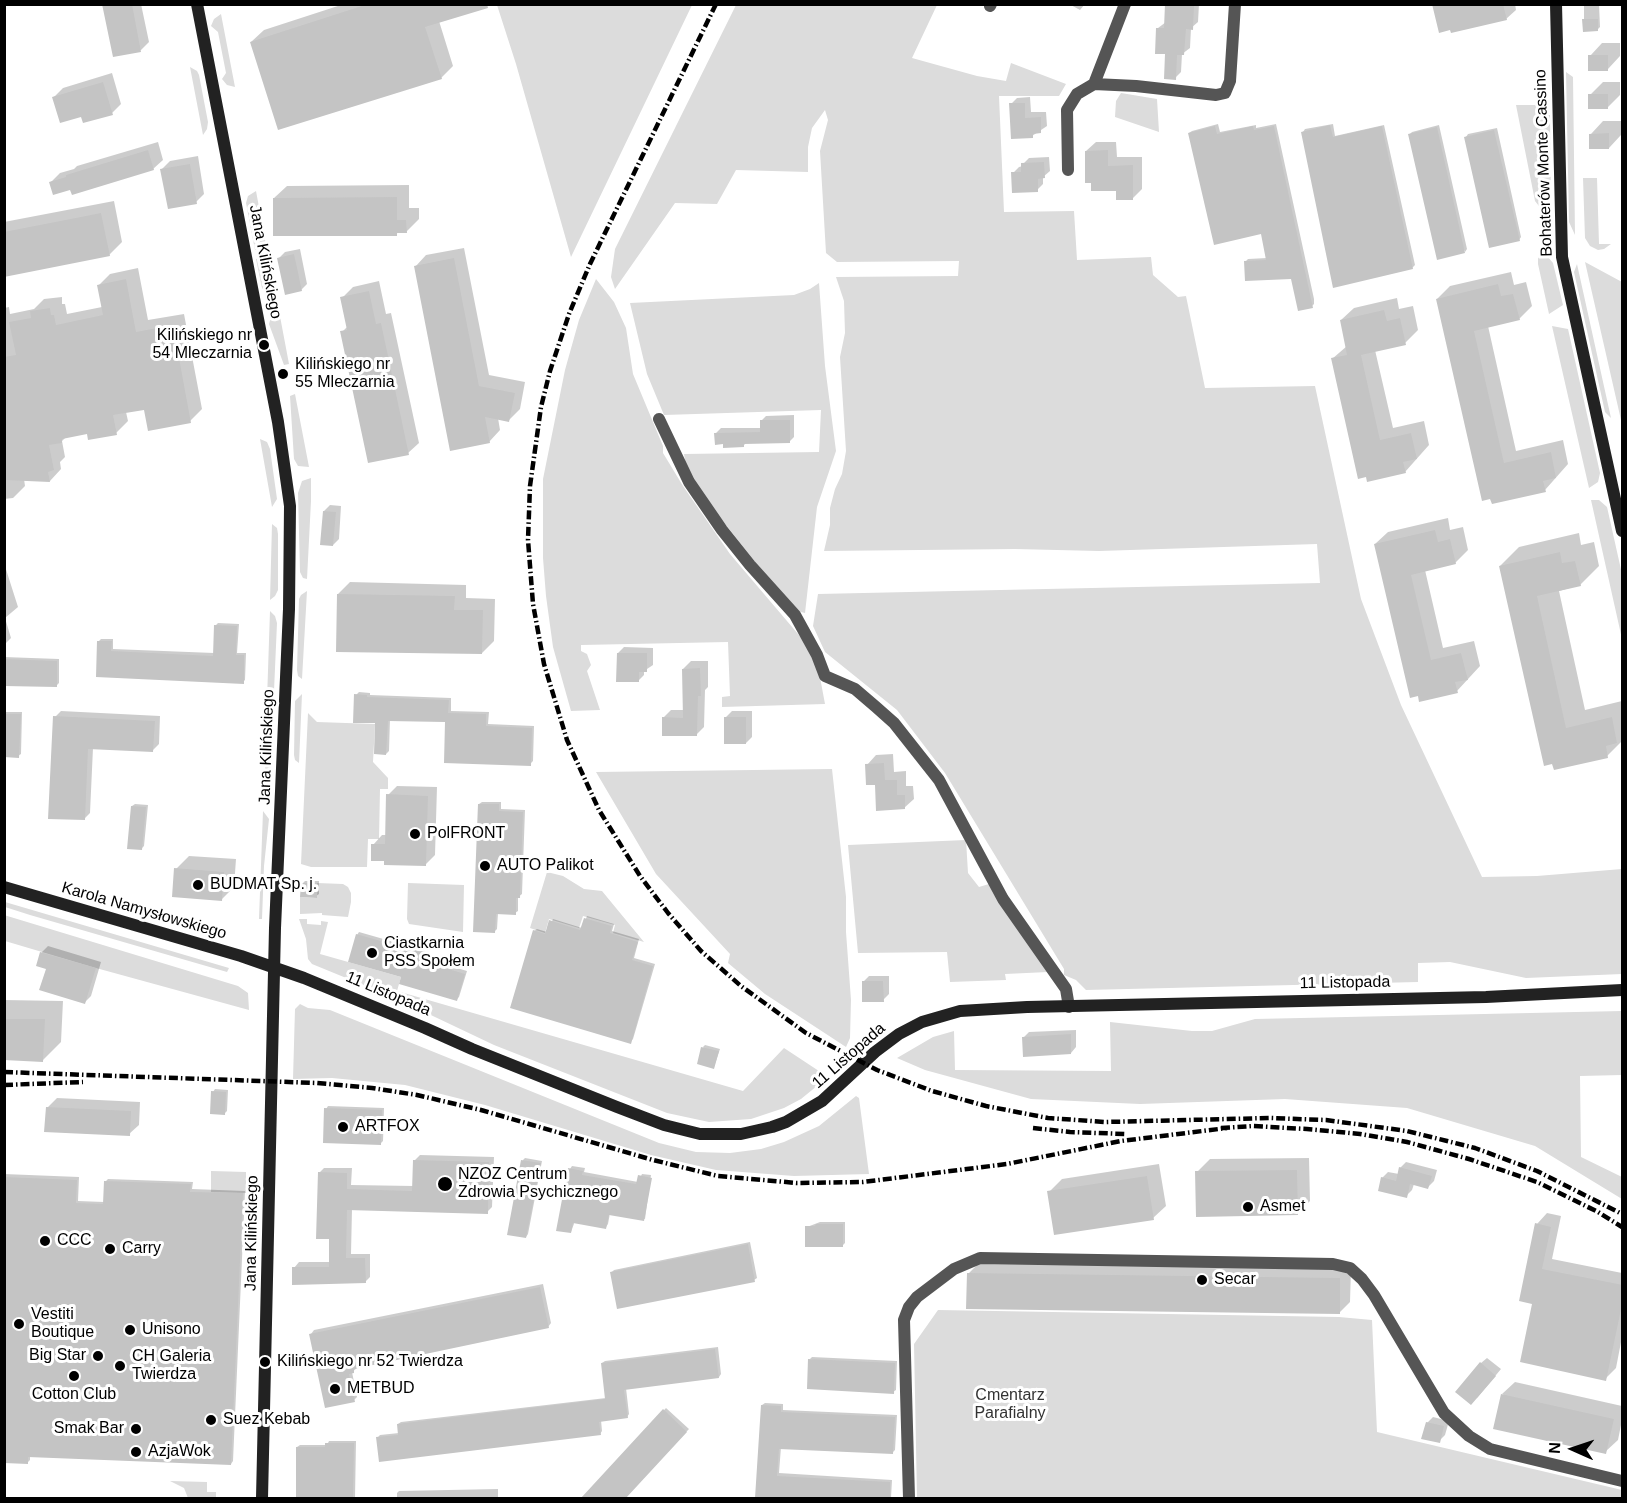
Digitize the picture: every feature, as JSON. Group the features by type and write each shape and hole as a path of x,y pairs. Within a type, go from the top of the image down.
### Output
{"street":[{"name":"Jana Kilińskiego","path":"197,4 276,406 290,506 290,609 274,967 262,1498"},
{"path":"1094,84 1125,4"},
{"path":"1068,170 1067,110 1077,94 1094,84 1216,95 1225,93 1230,81 1236,4"},
{"name":"Bohaterów Monte Cassino","path":"1556,4 1562,257 1623,531"},
{"path":"659,419 689,482 729,538 795,615 817,655 825,676 855,690 876,706 894,723 939,780 1003,899 1066,989 1069,1006"},
{"name":"Karola Namysłowskiego","path":"4,887 274,967"},
{"name":"11 Listopada","path":"274,967 318,983 472,1050 632,1113 682,1131 728,1136 755,1132 798,1116 822,1101 884,1044 911,1027 935,1017 976,1009 1486,997 1623,990"},
{"path":"909,1498 904,1320 909,1307 917,1297 954,1269 980,1258 1333,1264 1350,1269 1362,1278 1374,1295 1444,1413 1469,1436 1490,1449 1623,1481"}],"green space":[{"path":"497,5 692,5 571,257 516,64"},
{"path":"736,5 937,5 912,58 977,76 1006,81 1011,63 1066,84 1059,96 999,96 1004,212 1074,211 1077,260 1151,257 1153,275 1178,297 1186,296 1205,388 1315,386 1361,599 1401,705 1482,877 1537,876 1622,869 1622,974 1526,978 1450,962 1418,963 1418,982 1086,990 1076,980 1064,975 1064,969 945,773 897,710 825,652 813,626 818,594 1320,583 1317,544 1099,551 1015,549 824,551 830,525 830,508 842,474 846,451 840,357 845,333 844,301 836,277 958,276 959,261 837,262 826,253 820,151 828,120 825,110 812,128 808,147 808,172 736,170 717,204 675,203 615,289 611,277 615,249"},
{"path":"221,14 235,87 227,85 222,79 226,73 218,32 211,26 214,19"},
{"path":"190,67 199,75 208,122 203,135"},
{"path":"1566,72 1573,77 1575,235 1569,222"},
{"path":"1121,93 1157,99 1159,132 1115,117 1116,101"},
{"path":"1516,105 1545,105 1546,115 1550,115 1551,213 1542,210 1535,201"},
{"path":"1583,178 1597,178 1599,244 1611,244 1604,249 1598,250 1590,246 1585,238"},
{"path":"256,191 266,245 264,248 255,250 246,203 248,196"},
{"path":"266,257 269,259 276,298 268,296 262,288 256,259"},
{"path":"1538,257 1548,257 1553,263 1563,305 1549,314 1538,264"},
{"path":"1585,262 1622,282 1622,420 1621,420"},
{"path":"1577,264 1611,418 1605,412 1574,272"},
{"path":"596,279 614,302 626,328 633,374 663,446 663,453 730,554 804,641 819,672 825,704 722,707 722,697 730,696 728,642 581,645 581,651 587,654 591,665 587,671 600,710 571,711 553,647 546,596 543,558 543,479 565,370 579,320"},
{"path":"819,283 825,366 836,451 817,507 805,613 797,611 700,492 687,472 684,454 819,452 821,410 664,415 647,374 630,303 794,295"},
{"path":"279,311 289,364 284,365 269,324 271,317"},
{"path":"1552,326 1568,329 1600,473 1598,482 1589,488"},
{"path":"295,394 309,467 298,466 294,459 290,396"},
{"path":"260,439 267,442 270,449 277,499 272,507"},
{"path":"311,478 307,579 303,578 300,572 298,493 302,481"},
{"path":"1591,500 1599,500 1607,507 1622,574 1622,639"},
{"path":"272,524 277,528 278,534 278,590 270,600"},
{"path":"307,591 302,679 298,676 297,670 299,599"},
{"path":"270,611 277,623 274,691 271,698 267,700"},
{"path":"302,694 299,763 295,760 294,755 295,701"},
{"path":"308,713 317,722 375,724 373,762 388,778 388,789 380,789 379,839 368,839 367,867 311,867 301,864"},
{"path":"267,718 273,727 270,792 264,799"},
{"path":"832,769 846,897 851,1000 850,1038 846,1047 765,994 728,963 730,954 656,874 596,772"},
{"path":"263,811 269,819 262,919 259,919"},
{"path":"966,840 968,873 979,887 989,884 1048,972 1005,974 1006,980 950,982 947,952 858,953 848,845"},
{"path":"547,872 563,876 584,889 602,891 644,942 613,933 615,925 583,916 579,928 549,919 545,933 530,928"},
{"path":"317,883 343,884 348,887 351,902 348,917 322,915 322,913 300,914 300,897 316,898"},
{"path":"408,883 464,885 463,932 409,924 407,919"},
{"path":"5,902 229,968 227,972 30,915 5,907"},
{"path":"4,915 238,986 248,993 249,1010 5,941"},
{"path":"299,919 307,919 307,924 321,925 321,921 328,922 320,954 401,977 397,991 743,1091 784,1048 828,1077 801,1099 784,1108 751,1119 709,1122 667,1113 494,1045 395,998 312,964 308,959 306,939"},
{"path":"300,1004 308,1008 330,1010 659,1143 696,1152 730,1153 761,1149 784,1142 819,1126 856,1096 859,1098 869,1174 794,1176 716,1170 651,1155 485,1105 405,1085 332,1078 293,1079 295,1009"},
{"path":"1622,1011 1622,1075 1580,1076 1581,1157 1622,1177 1622,1199 1535,1146 1407,1108 1285,1099 1140,1104 1031,1099 925,1070 897,1058 933,1037 954,1031 955,1070 1111,1071 1110,1022 1212,1031 1255,1019"},
{"path":"211,1171 246,1172 246,1193 211,1192"},
{"name":"Cmentarz Parafialny","path":"938,1310 1339,1317 1372,1320 1377,1432 1622,1490 1622,1498 917,1498 914,1344"},
{"path":"170,1481 207,1482 207,1492 216,1492 216,1498 188,1498 184,1488"}],"building":[{"path":"102,4 132,4 141,52 113,57"},
{"path":"368,4 487,4 488,8 425,27 442,79 278,130 250,42"},
{"path":"1165,4 1194,5 1193,30 1186,29 1184,55 1177,55 1176,80 1164,79 1165,54 1155,54 1156,28 1164,28"},
{"path":"1432,4 1503,4 1507,20 1451,33 1450,30 1439,33"},
{"path":"1582,19 1598,19 1598,31 1583,32"},
{"path":"1588,55 1608,55 1608,71 1588,71"},
{"path":"103,82 113,115 83,123 81,117 60,123 52,97"},
{"path":"1588,94 1608,94 1608,109 1588,109"},
{"path":"1009,103 1025,103 1025,118 1041,117 1041,133 1033,134 1033,138 1011,139"},
{"path":"1330,125 1333,137 1382,126 1413,269 1333,288 1301,132"},
{"path":"1215,126 1217,134 1253,126 1254,130 1274,126 1313,308 1298,311 1291,279 1245,281 1244,261 1266,260 1261,234 1214,245 1188,133"},
{"path":"1437,127 1465,253 1437,260 1408,134"},
{"path":"1494,130 1520,241 1489,248 1464,137"},
{"path":"1609,133 1609,149 1589,149 1589,134"},
{"path":"148,150 154,170 72,195 70,190 53,195 49,182"},
{"path":"1108,150 1108,166 1133,165 1133,200 1116,200 1116,191 1091,191 1091,183 1085,183 1085,151"},
{"path":"1044,162 1045,178 1038,179 1038,192 1012,193 1011,172 1021,172 1021,163"},
{"path":"190,164 197,204 168,209 160,169"},
{"path":"397,197 397,220 406,220 407,233 397,233 397,236 273,236 273,198"},
{"path":"101,213 110,256 4,277 4,232"},
{"path":"294,254 302,291 285,295 277,258"},
{"path":"454,258 479,386 515,393 509,422 485,417 490,443 450,451 414,266"},
{"path":"126,279 136,332 173,325 191,423 148,431 144,410 113,415 117,435 88,440 87,434 62,439 62,443 49,445 54,470 48,472 50,482 4,480 4,357 16,355 9,322 31,318 30,311 50,308 56,325 103,315 97,285"},
{"path":"1498,284 1501,296 1513,294 1520,320 1474,331 1504,463 1551,452 1556,478 1543,481 1546,492 1492,504 1490,499 1482,501 1436,299"},
{"path":"369,291 376,324 381,323 409,455 368,463 340,331 347,330 340,297"},
{"path":"1384,310 1387,321 1400,318 1406,345 1361,355 1380,440 1411,433 1417,459 1403,462 1406,473 1367,482 1366,477 1358,479 1331,358 1347,355 1340,320"},
{"path":"760,420 790,420 790,443 744,444 744,447 723,448 723,444 715,445 714,433 760,432"},
{"path":"323,511 336,512 333,546 320,545"},
{"path":"1435,530 1438,542 1450,539 1456,564 1411,575 1431,660 1461,653 1468,680 1455,682 1458,693 1419,702 1418,696 1410,698 1374,544"},
{"path":"1560,552 1562,563 1575,561 1581,586 1537,596 1566,728 1612,717 1617,743 1606,746 1608,758 1554,770 1552,764 1544,766 1499,566"},
{"path":"337,594 455,596 454,610 483,610 482,654 336,652"},
{"path":"214,625 237,626 236,655 244,655 244,684 96,677 97,641 112,641 111,651 213,656"},
{"path":"617,653 647,653 647,672 639,672 639,682 616,682"},
{"path":"4,659 57,661 57,687 4,686"},
{"path":"700,668 701,696 698,696 697,736 662,736 662,717 683,718 682,669"},
{"path":"354,694 367,695 367,697 449,700 448,713 486,714 486,726 532,728 531,766 444,763 445,722 388,721 386,755 374,754 375,723 353,723"},
{"path":"4,714 21,714 19,758 4,757"},
{"path":"53,716 155,721 153,752 88,749 85,820 48,819"},
{"path":"724,717 746,717 746,744 724,744"},
{"path":"884,763 885,780 897,780 897,795 905,795 905,809 876,811 875,785 866,785 865,764"},
{"path":"386,794 428,796 426,866 384,865 384,861 371,861 371,844 385,844"},
{"path":"478,804 499,804 499,811 523,812 520,898 516,898 516,915 496,914 495,933 473,932"},
{"path":"131,806 146,807 142,850 127,849"},
{"name":"BUDMAT Sp. j.","path":"174,868 224,872 222,901 172,897"},
{"path":"301,883 317,883 317,898 300,897"},
{"path":"584,918 612,926 610,933 638,942 632,960 653,966 631,1044 510,1008 533,930 545,934 549,920 580,930"},
{"path":"356,934 427,954 425,962 465,974 457,1001 399,984 401,977 348,962"},
{"path":"40,952 96,968 85,1004 39,990 46,969 36,966"},
{"path":"862,981 883,981 884,1002 862,1002"},
{"path":"4,1019 45,1019 43,1062 4,1060"},
{"path":"1071,1034 1071,1054 1023,1057 1022,1037"},
{"path":"701,1047 719,1051 714,1069 697,1064"},
{"path":"211,1091 226,1092 225,1115 210,1114"},
{"path":"46,1107 131,1111 130,1136 44,1132"},
{"path":"324,1108 382,1110 381,1145 323,1143"},
{"path":"413,1160 489,1162 488,1214 347,1210 346,1258 365,1258 366,1283 292,1285 292,1267 329,1267 329,1239 316,1239 318,1172 347,1173 347,1189 412,1191"},
{"path":"521,1160 541,1163 526,1238 507,1235"},
{"path":"1399,1167 1432,1176 1428,1189 1410,1184 1407,1198 1378,1191 1381,1177 1396,1181"},
{"path":"568,1168 583,1171 582,1175 636,1184 638,1175 652,1178 644,1221 609,1215 606,1229 573,1223 571,1233 556,1231"},
{"path":"1297,1170 1298,1215 1196,1217 1195,1171"},
{"path":"1147,1176 1154,1220 1054,1235 1047,1191"},
{"name":"CH Galeria Twierdza","path":"4,1177 77,1180 76,1203 103,1204 104,1181 191,1184 190,1192 243,1193 231,1465 28,1457 28,1464 4,1463"},
{"path":"1535,1223 1551,1227 1542,1269 1623,1285 1623,1300 1606,1381 1520,1362 1532,1304 1519,1301"},
{"path":"843,1224 843,1247 805,1247 805,1226"},
{"path":"748,1244 755,1282 617,1309 610,1272"},
{"path":"967,1273 1340,1278 1340,1314 966,1309"},
{"path":"540,1287 549,1328 354,1369 354,1373 349,1374 355,1402 325,1408 309,1334"},
{"path":"715,1349 719,1378 624,1390 628,1418 599,1422 601,1435 379,1462 376,1437 398,1435 397,1424 605,1399 601,1363"},
{"path":"808,1359 895,1363 894,1394 807,1389"},
{"path":"1480,1362 1496,1376 1471,1405 1455,1392"},
{"path":"1501,1394 1614,1419 1606,1454 1493,1429"},
{"path":"761,1405 781,1406 781,1412 895,1417 893,1454 779,1449 777,1476 890,1482 890,1498 755,1498"},
{"path":"663,1409 687,1432 626,1498 581,1498"},
{"path":"1426,1422 1444,1426 1440,1443 1421,1439"},
{"path":"325,1443 354,1443 353,1498 296,1498 296,1447 325,1447"}],"railway":[{"path":"716,4 590,264 569,314 541,407 530,486 528,540 533,604 544,664 567,740 599,810 640,876 701,951 741,986 806,1033 877,1070 932,1091 986,1106 1048,1118 1105,1122 1270,1118 1326,1120 1407,1131 1475,1148 1537,1171 1622,1214"},
{"path":"4,1072 317,1083 372,1088 417,1095 481,1110 653,1160 718,1176 797,1183 863,1182 1007,1164 1121,1141 1227,1128"},
{"path":"4,1085 83,1082"},
{"path":"1221,1128 1253,1126 1307,1129 1360,1134 1407,1142 1469,1159 1537,1182 1598,1212 1622,1227"},
{"path":"1033,1128 1125,1134"}],"place":[{"name":"Kilińskiego nr 54 Mleczarnia","path":"264,345"},
{"name":"Kilińskiego nr 55 Mleczarnia","path":"283,374"},
{"name":"PolFRONT","path":"415,834"},
{"name":"AUTO Palikot","path":"485,866"},
{"name":"BUDMAT Sp. j.","path":"198,885"},
{"name":"Ciastkarnia PSS Społem","path":"372,953"},
{"name":"ARTFOX","path":"343,1127"},
{"name":"NZOZ Centrum Zdrowia Psychicznego","path":"445,1184"},
{"name":"Asmet","path":"1248,1207"},
{"name":"CCC","path":"45,1241"},
{"name":"Carry","path":"110,1249"},
{"name":"Secar","path":"1202,1280"},
{"name":"Vestiti Boutique","path":"19,1324"},
{"name":"Unisono","path":"130,1330"},
{"name":"Big Star","path":"98,1356"},
{"name":"Kilińskiego nr 52 Twierdza","path":"265,1362"},
{"name":"CH Galeria Twierdza","path":"120,1366"},
{"name":"Cotton Club","path":"74,1376"},
{"name":"METBUD","path":"335,1389"},
{"name":"Suez Kebab","path":"211,1420"},
{"name":"Smak Bar","path":"136,1429"},
{"name":"AzjaWok","path":"136,1452"}]}
